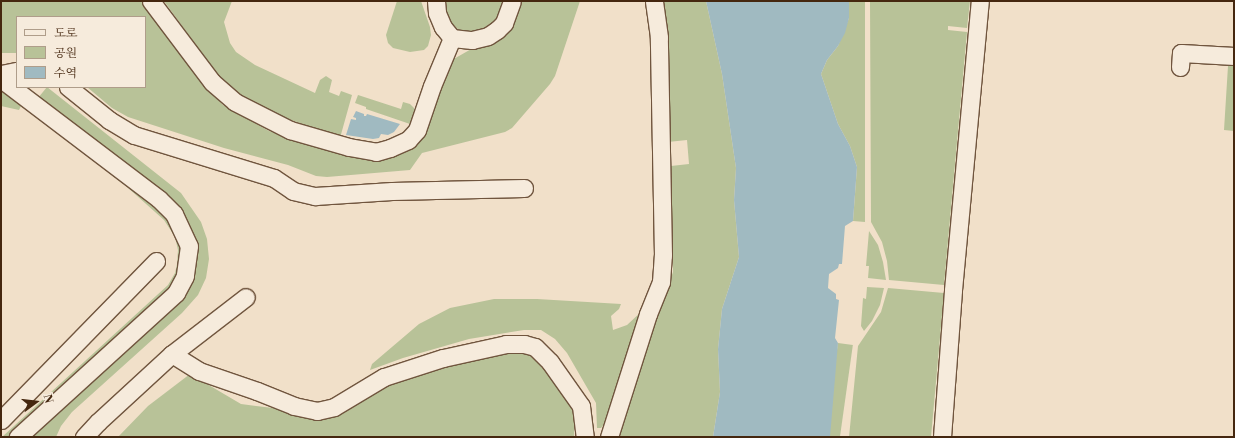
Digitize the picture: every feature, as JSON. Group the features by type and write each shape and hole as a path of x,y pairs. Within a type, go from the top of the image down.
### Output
{"street":[{"path":"151,1 212,82 234,102 290,130 349,147 376,152 408,140 417,130 432,86 452,38"},
{"path":"436,1 437,13 443,27 452,38 472,40 488,36 497,30 504,23 512,1"},
{"path":"609,437 648,314 661,282 663,255 659,45 658,22 654,1"},
{"path":"942,437 953,290 980,1"},
{"path":"1180,67 1181,53 1234,56"},
{"path":"1,74 16,71"},
{"path":"1,79 159,199 174,214 189,246 185,276 176,293 18,437"},
{"path":"69,88 109,120 134,135 225,164 250,169 274,178 293,191 300,193 315,196 392,191 524,188"},
{"path":"1,420 156,261"},
{"path":"84,437 98,422 172,354 246,298"},
{"path":"172,354 199,371 257,391 294,406 317,412 334,407 384,377 444,358 506,344 524,344 535,347 550,362 581,406 584,437"}],"green space":[{"path":"1,1 145,1 200,80 223,105 269,131 325,150 370,159 392,156 437,89 452,60 473,48 502,38 508,31 520,1 580,1 555,76 550,84 512,128 505,132 422,153 410,170 327,177 316,176 288,165 224,148 128,117 112,108 88,88 146,88 146,16 16,16 16,53 1,53"},
{"path":"164,1 232,1 224,22 230,43 236,52 255,65 315,93 320,80 326,76 332,80 329,92 339,96 341,91 352,95 340,138 264,110 246,100 221,80"},
{"path":"397,1 421,1 430,27 431,35 428,46 424,50 410,52 393,48 388,43 386,35"},
{"path":"443,1 505,1 496,22 475,34 459,30 453,25 448,19"},
{"path":"662,1 706,1 722,74 736,168 734,200 739,257 722,309 718,349 720,392 713,437 616,437 673,272 671,166 689,164 687,140 668,142"},
{"path":"849,1 865,1 865,222 853,221 857,167 850,146 838,124 821,74 827,60 838,46 849,18"},
{"path":"870,1 970,1 967,28 948,26 948,30 967,32 944,285 889,280 887,261 882,242 871,222"},
{"path":"1234,59 1234,131 1224,130 1228,66"},
{"path":"1,86 23,102 19,110 1,106"},
{"path":"46,88 48,88 181,193 201,222 207,239 209,259 206,278 198,295 182,313 72,412 61,426 56,437 25,437 168,306 192,237 38,98"},
{"path":"358,95 401,109 403,102 410,104 414,108 414,111 410,124 366,109 366,107 355,103"},
{"path":"28,110 157,202 182,237 179,280 12,437 2,437 168,285 175,273 177,264 178,250 175,237 164,220 127,187"},
{"path":"869,231 878,245 886,280 868,278 869,266 866,266"},
{"path":"867,287 884,288 880,305 872,321 864,331 861,326 863,298 866,299"},
{"path":"888,288 944,293 931,437 849,437 858,346 881,312"},
{"path":"494,299 537,299 621,304 619,309 611,316 613,330 627,325 641,312 605,423 601,428 597,428 596,403 567,353 555,339 541,330 524,330 469,339 403,358 370,370 372,364 419,324 450,308"},
{"path":"838,343 853,345 840,437 825,436"},
{"path":"506,351 525,351 536,355 569,401 575,419 574,437 118,437 148,406 190,374 241,404 273,408 306,418 327,417 391,382 444,366"}],"water":[{"path":"706,1 849,1 849,18 845,33 838,46 827,60 821,74 838,124 850,146 857,167 853,221 845,226 842,264 839,264 838,268 829,274 828,288 836,294 836,299 839,300 835,338 838,343 830,437 713,437 720,392 718,349 722,309 739,257 734,200 736,168 722,74"},
{"path":"356,111 364,114 364,116 367,114 400,124 394,132 388,135 381,134 379,138 373,139 346,135 351,119 356,120 356,118 353,117"}]}
